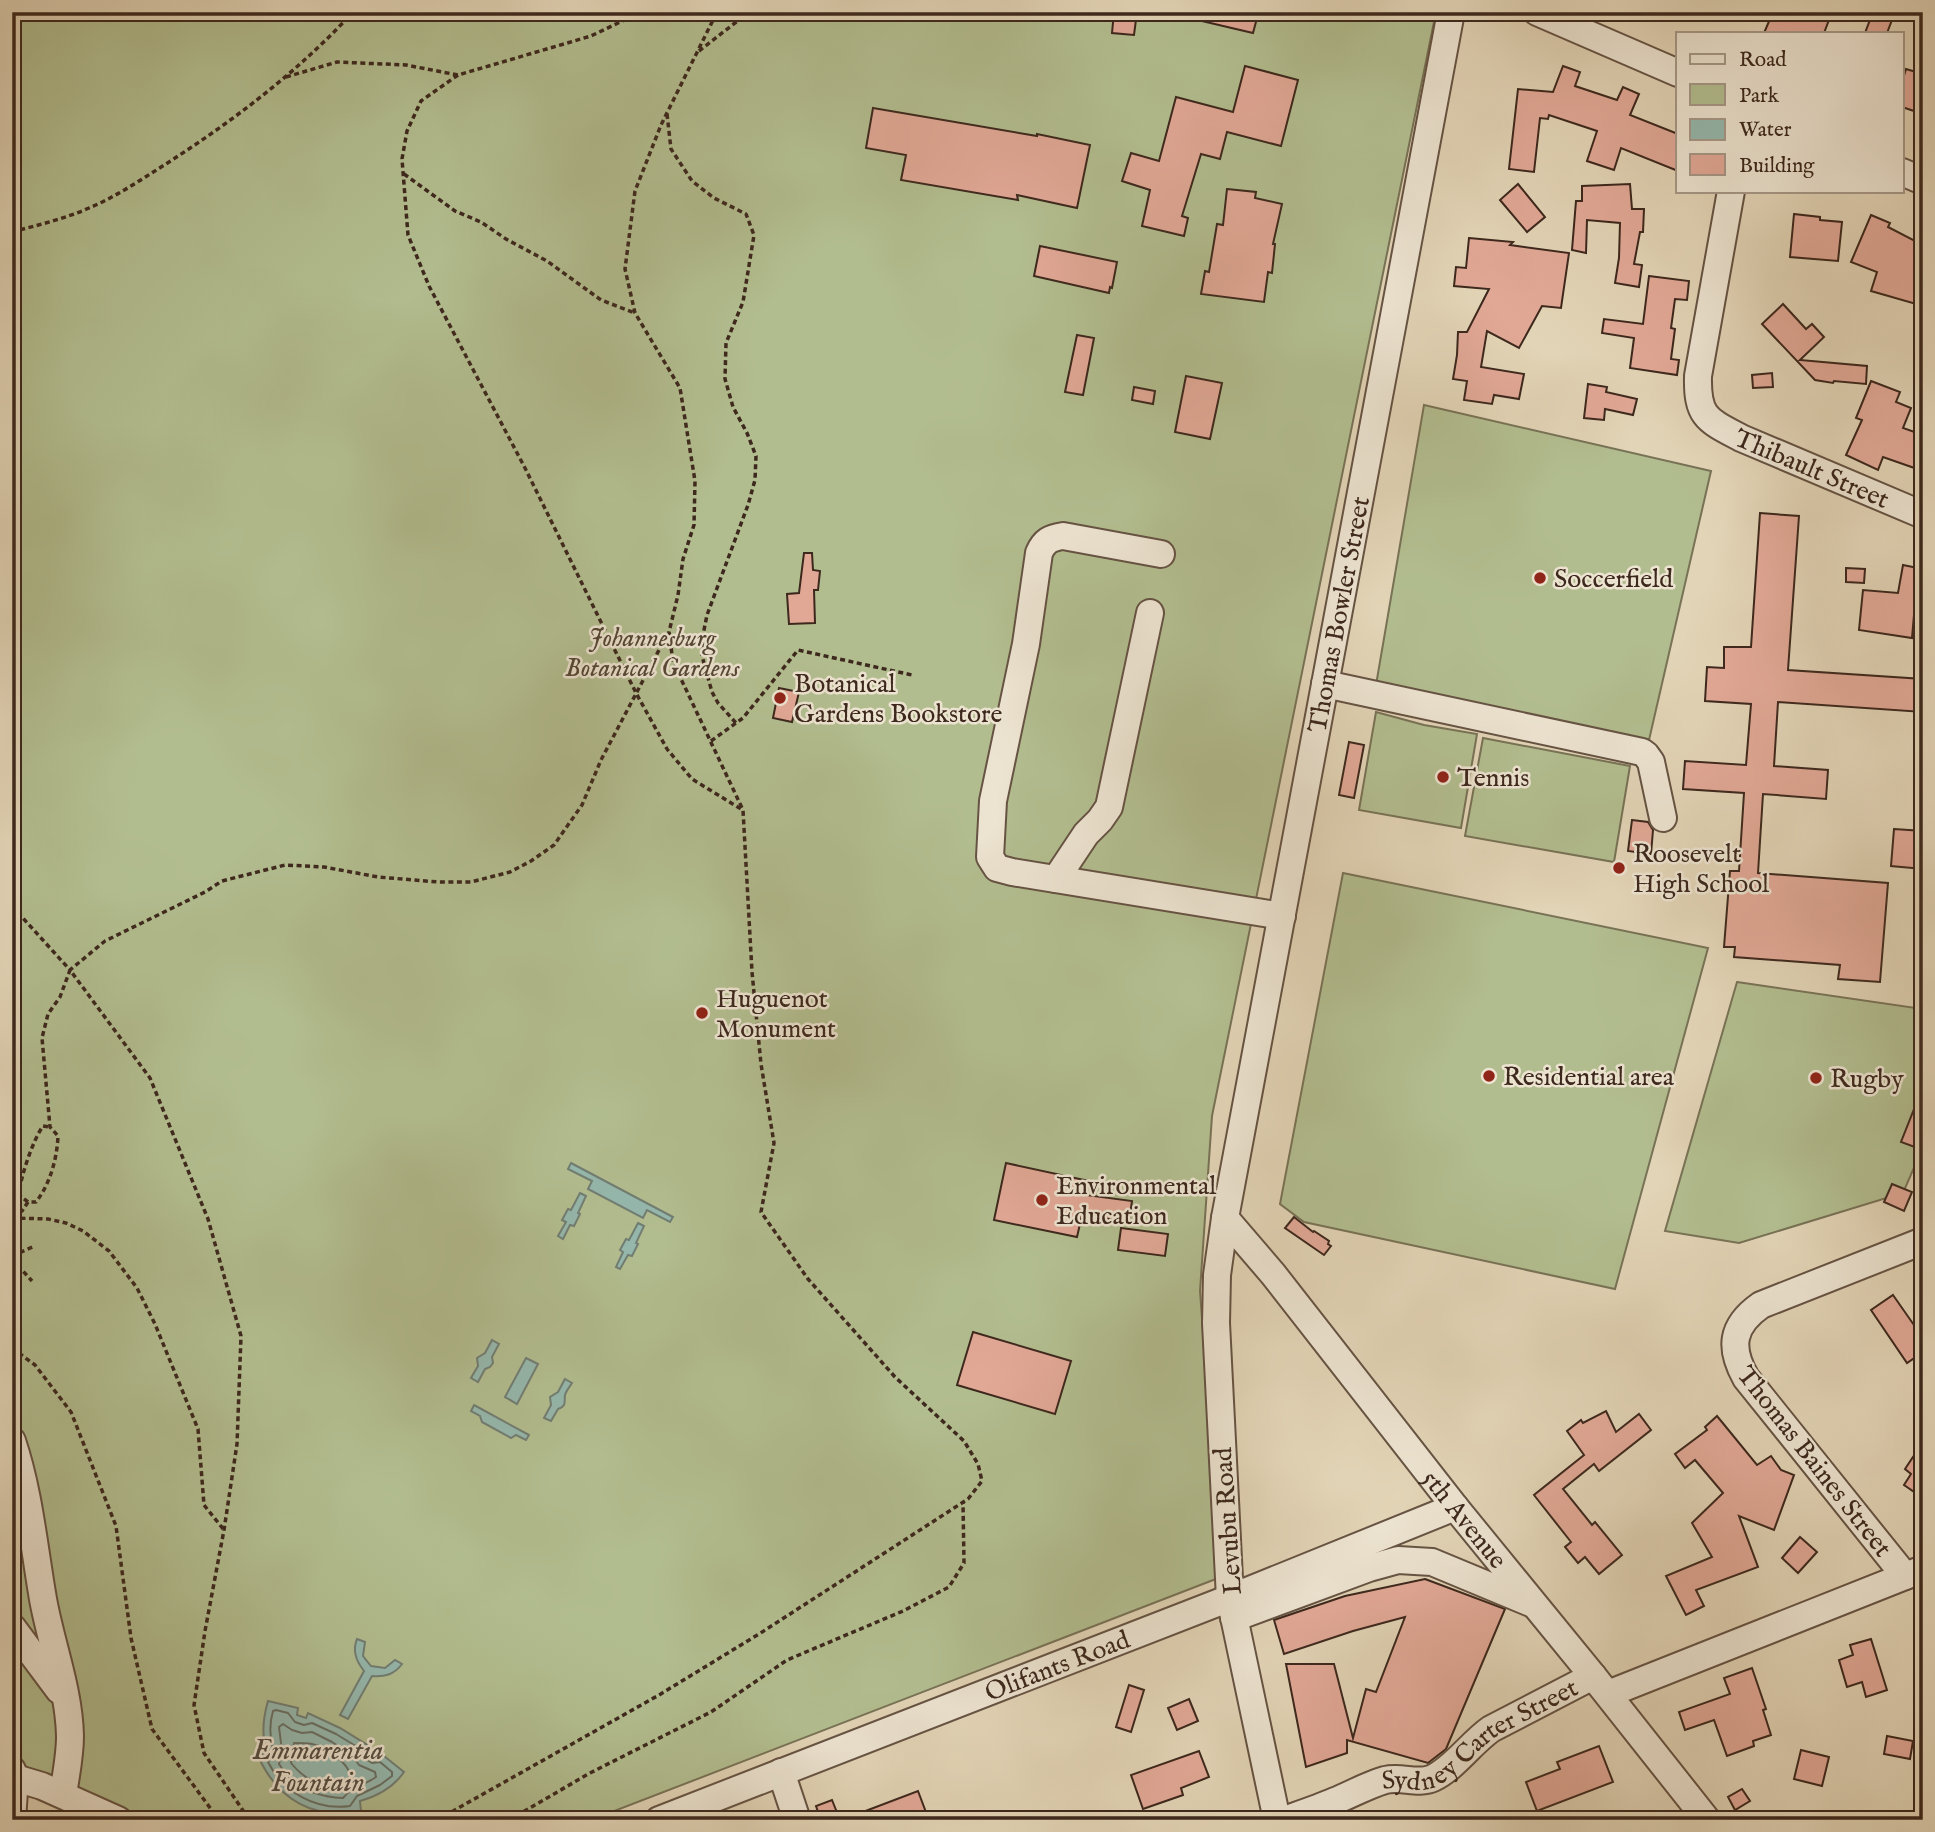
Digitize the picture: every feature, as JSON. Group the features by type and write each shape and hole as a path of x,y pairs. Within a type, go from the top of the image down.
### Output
{"street":[{"name":"Thomas Bowler Street","path":"1225,1219 1451,12"},
{"path":"1538,12 1676,72"},
{"path":"1904,173 1923,181"},
{"name":"Thibault Street","path":"1731,192 1699,376 1700,407 1716,424 1741,438 1923,515"},
{"path":"1161,554 1063,536 1048,539 1043,545 1039,553 1026,644 993,801 990,857 997,868 1012,872 1282,916"},
{"path":"1056,879 1086,834 1109,807 1150,612"},
{"path":"1325,684 1642,752 1651,762 1663,818"},
{"name":"5th Avenue","path":"1225,1219 1273,1274 1455,1507 1707,1820"},
{"name":"Levubu Road","path":"1225,1219 1217,1275 1216,1324 1232,1608 1277,1820"},
{"name":"Thomas Baines Street","path":"1914,1572 1746,1378 1734,1355 1737,1332 1752,1312 1761,1306 1923,1241"},
{"path":"12,1441 27,1504 43,1603 66,1701 70,1752 63,1794"},
{"name":"Olifants Road","path":"659,1820 781,1772 1232,1608 1455,1507"},
{"path":"1232,1608 1398,1560 1432,1562 1535,1604"},
{"name":"Sydney Carter Street","path":"1284,1820 1386,1780 1424,1781 1436,1777 1491,1729 1601,1685 1914,1572"},
{"path":"12,1626 66,1701"},
{"path":"781,1772 797,1820"},
{"path":"12,1820 13,1775 63,1794 102,1817"}],"path":[{"path":"12,232 88,208 140,181 185,152 285,77 353,12"},
{"path":"641,12 591,36 458,75 421,101 407,131 402,159 408,235 429,286 525,468 636,693 667,749 692,779 743,810"},
{"path":"50,1127 43,1126 34,1139 19,1182 19,1195 28,1202 36,1202 42,1194 57,1153 58,1136 50,1127 42,1038 48,1014 60,997 70,970 105,941 222,881 285,865 324,867 378,877 438,882 471,881 510,872 554,845 582,805 601,760 669,632 683,559 694,524 695,481 680,388 635,313 625,269 635,191 667,113 717,12"},
{"path":"697,53 749,12"},
{"path":"285,77 337,62 405,65 458,75"},
{"path":"667,113 671,149 692,181 714,198 746,214 754,235 743,302 726,342 724,379 733,407 756,456 754,480 748,505 707,615 702,640 702,656 712,692 718,704 736,723"},
{"path":"403,173 455,211 481,222 547,261 601,300 635,313"},
{"path":"436,1820 659,1695 759,1634 963,1503 982,1481 978,1464 964,1441 895,1377 808,1279 761,1212 774,1143 761,1064 752,972 743,810 673,662 669,632"},
{"path":"711,741 743,718 798,650 912,675"},
{"path":"12,906 70,970 150,1078 208,1219 241,1336 237,1444 194,1705 204,1754 244,1812 255,1820"},
{"path":"12,1217 22,1211 28,1202"},
{"path":"12,1217 48,1219 83,1231 110,1251 137,1288 155,1324 198,1429 204,1506 224,1530"},
{"path":"32,1281 12,1257 35,1246"},
{"path":"12,1348 35,1365 72,1412 116,1526 131,1638 152,1729 219,1820"},
{"path":"509,1820 590,1773 711,1713 787,1660 903,1611 949,1587 964,1563 963,1503"}],"green space":[{"name":"Johannesburg Botanical Gardens","path":"12,12 1436,12 1212,1116 1200,1291 1221,1577 591,1820 147,1820 12,1764"},
{"name":"Soccerfield","path":"1424,405 1711,471 1649,740 1376,685"},
{"path":"1376,712 1424,725 1477,734 1461,828 1359,810"},
{"path":"1483,738 1630,766 1614,862 1465,836"},
{"name":"Residential area","path":"1343,873 1708,948 1615,1289 1304,1222 1280,1204"},
{"name":"Rugby","path":"1737,982 1923,1009 1923,1147 1903,1193 1739,1243 1665,1231"}],"water":[{"path":"571,1163 673,1217 670,1222 647,1210 643,1218 588,1189 592,1181 568,1169"},
{"path":"580,1193 586,1196 578,1213 580,1214 563,1239 558,1236 566,1222 562,1220"},
{"path":"638,1223 644,1226 636,1243 638,1244 632,1256 628,1255 620,1269 616,1267 623,1252 620,1250"},
{"path":"492,1340 499,1344 492,1357 493,1363 485,1369 478,1382 471,1378 478,1366 477,1358 485,1353"},
{"path":"526,1358 538,1364 517,1404 505,1397"},
{"path":"565,1379 572,1383 566,1393 564,1405 558,1409 551,1421 544,1418 551,1405 550,1397 558,1392"},
{"path":"474,1405 529,1435 526,1440 516,1435 511,1438 482,1422 480,1416 471,1411"},
{"path":"357,1639 365,1642 363,1656 371,1666 385,1668 395,1660 402,1664 396,1671 372,1676 348,1719 340,1715 364,1671 356,1656"},
{"name":"Emmarentia Fountain","path":"268,1701 298,1708 297,1715 306,1718 308,1713 340,1728 369,1746 367,1751 375,1756 379,1752 404,1772 385,1791 360,1801 361,1811 327,1812 299,1803 276,1784 258,1756 267,1752 263,1726"}],"building":[{"path":"1114,12 1137,12 1134,35 1112,33"},
{"path":"1190,12 1231,12 1257,18 1253,33 1189,18"},
{"path":"1773,12 1832,12 1824,32 1764,32"},
{"path":"1873,12 1895,12 1887,32 1865,32"},
{"path":"1245,66 1298,80 1281,146 1227,132 1220,159 1201,154 1182,216 1188,218 1184,236 1142,226 1150,190 1122,181 1131,153 1159,161 1176,97 1233,112"},
{"path":"1563,66 1580,72 1575,86 1617,100 1623,87 1639,94 1630,115 1676,133 1676,170 1621,148 1614,170 1587,161 1597,131 1549,115 1548,119 1540,118 1534,172 1509,169 1518,89 1553,92"},
{"path":"1906,69 1923,74 1923,114 1904,108"},
{"path":"873,108 1090,145 1077,208 1017,195 1018,200 901,180 906,155 866,148"},
{"path":"1518,184 1545,217 1527,232 1500,200"},
{"path":"1630,184 1632,209 1644,209 1643,232 1640,232 1634,264 1642,265 1639,287 1615,283 1620,223 1587,220 1586,253 1572,250 1576,201 1582,201 1582,186"},
{"path":"1227,189 1256,192 1255,198 1282,204 1273,244 1272,273 1268,272 1264,302 1201,294 1205,271 1209,272 1217,224 1223,225"},
{"path":"1794,214 1842,222 1838,261 1790,257"},
{"path":"1871,215 1890,223 1888,227 1923,245 1923,306 1871,291 1877,272 1851,262"},
{"path":"1469,238 1513,242 1510,245 1569,253 1561,308 1542,306 1519,348 1487,331 1481,367 1524,374 1519,399 1494,395 1492,404 1464,400 1467,381 1453,379 1458,332 1467,332 1489,289 1454,286 1456,267 1466,268"},
{"path":"1040,246 1117,262 1109,293 1034,276"},
{"path":"1649,276 1689,281 1687,300 1675,299 1671,328 1675,329 1671,359 1679,360 1677,375 1630,368 1634,338 1602,333 1604,319 1643,324"},
{"path":"1783,304 1806,329 1812,324 1824,337 1800,360 1867,366 1866,384 1815,380 1762,324"},
{"path":"1077,335 1094,338 1083,395 1065,392"},
{"path":"1772,373 1773,387 1753,388 1752,375"},
{"path":"1186,376 1222,383 1210,439 1175,432"},
{"path":"1871,381 1900,392 1896,402 1911,408 1903,428 1923,435 1923,471 1883,457 1878,470 1846,455 1862,420 1856,418"},
{"path":"1588,384 1607,387 1606,392 1637,399 1633,415 1605,409 1604,420 1584,418"},
{"path":"1134,387 1155,391 1153,404 1132,400"},
{"path":"1760,513 1799,516 1788,670 1923,679 1923,712 1778,702 1774,766 1828,770 1826,799 1763,794 1758,873 1888,883 1880,982 1838,979 1840,965 1734,957 1735,947 1724,947 1730,871 1739,871 1744,793 1683,789 1685,761 1746,765 1751,704 1705,701 1707,667 1724,668 1724,647 1751,647"},
{"path":"804,553 812,553 813,570 820,571 818,590 814,590 815,623 789,624 787,594 799,593"},
{"path":"1903,565 1918,568 1912,638 1859,630 1863,590 1898,593"},
{"path":"1846,568 1865,569 1864,583 1846,582"},
{"path":"779,688 799,692 792,722 773,718"},
{"path":"1349,742 1364,745 1354,798 1339,795"},
{"path":"1632,820 1648,822 1653,830 1651,854 1628,851"},
{"path":"1894,829 1923,831 1923,869 1891,866"},
{"path":"1923,1089 1923,1150 1901,1142"},
{"name":"Environmental Education","path":"1006,1163 1089,1181 1086,1195 1132,1201 1129,1222 1082,1215 1077,1237 994,1220"},
{"path":"1892,1184 1912,1192 1904,1211 1884,1202"},
{"path":"1294,1217 1329,1241 1331,1246 1324,1255 1285,1228"},
{"path":"1121,1228 1168,1234 1165,1256 1118,1250"},
{"path":"1893,1295 1923,1338 1923,1352 1907,1363 1871,1310"},
{"path":"973,1332 1071,1361 1055,1414 957,1385"},
{"path":"1606,1411 1616,1432 1639,1414 1651,1430 1599,1471 1594,1464 1563,1489 1592,1525 1595,1522 1622,1555 1599,1574 1585,1557 1578,1563 1565,1547 1571,1542 1534,1495 1584,1455 1567,1431 1581,1420 1583,1423"},
{"path":"1717,1416 1757,1465 1771,1456 1781,1470 1794,1475 1774,1530 1739,1516 1758,1567 1696,1590 1704,1606 1686,1615 1666,1576 1712,1557 1692,1523 1723,1493 1695,1460 1685,1468 1675,1454 1707,1430 1705,1427"},
{"path":"1923,1456 1923,1498 1904,1485 1911,1474 1905,1469 1913,1457 1919,1461"},
{"path":"1800,1537 1817,1552 1798,1573 1782,1558"},
{"path":"1425,1579 1505,1609 1446,1749 1428,1763 1347,1740 1347,1753 1306,1767 1286,1664 1334,1664 1353,1738 1366,1689 1376,1692 1405,1617 1284,1654 1274,1620 1345,1596"},
{"path":"1871,1639 1887,1690 1866,1697 1862,1682 1847,1687 1839,1660 1853,1655 1850,1645"},
{"path":"1752,1668 1766,1709 1763,1710 1771,1735 1753,1741 1754,1746 1727,1756 1714,1720 1685,1730 1679,1712 1730,1694 1724,1678"},
{"path":"1129,1685 1144,1690 1131,1732 1116,1727"},
{"path":"1189,1699 1198,1721 1177,1730 1168,1708"},
{"path":"1887,1736 1913,1741 1910,1759 1884,1754"},
{"path":"1599,1746 1613,1782 1537,1811 1526,1782 1560,1769 1557,1762"},
{"path":"1801,1750 1829,1757 1822,1786 1794,1779"},
{"path":"1199,1751 1209,1777 1181,1788 1183,1795 1143,1809 1131,1775"},
{"path":"1742,1789 1750,1801 1735,1810 1728,1797"},
{"path":"918,1791 927,1815 914,1820 847,1820 847,1818"},
{"path":"832,1800 840,1820 821,1820 816,1806"}],"place":[{"name":"Soccerfield","path":"1540,578"},
{"name":"Botanical Gardens Bookstore","path":"780,698"},
{"name":"Tennis","path":"1443,777"},
{"name":"Roosevelt High School","path":"1619,868"},
{"name":"Huguenot Monument","path":"702,1013"},
{"name":"Residential area","path":"1489,1076"},
{"name":"Rugby","path":"1816,1078"},
{"name":"Environmental Education","path":"1042,1200"}]}
